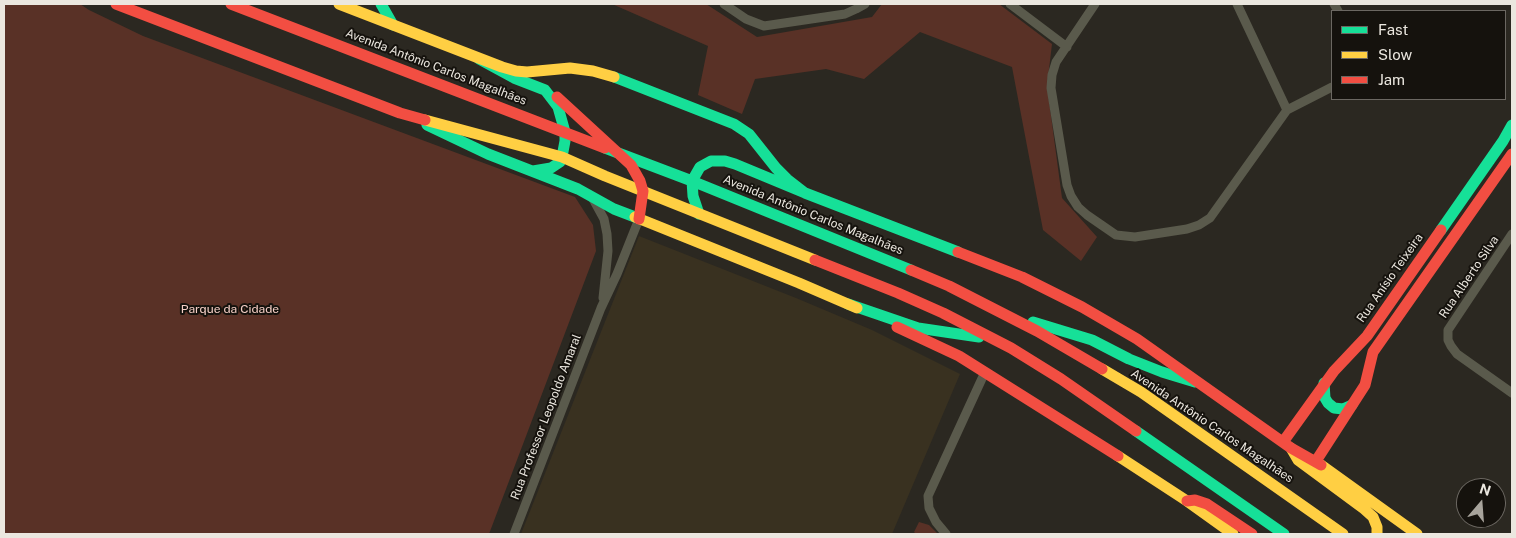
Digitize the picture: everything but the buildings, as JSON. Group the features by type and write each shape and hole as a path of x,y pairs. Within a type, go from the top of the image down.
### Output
{"main road":[{"path":"116,4 400,113 488,154 578,189 614,209 889,320 933,331 972,335 1011,348"},
{"name":"Avenida Antônio Carlos Magalhães","path":"231,4 692,181 949,286 1037,331 1141,392 1343,534"},
{"name":"Avenida Antônio Carlos Magalhães","path":"339,4 502,67 527,72 570,68 593,71 734,124 749,134 787,179 805,193 991,264 1051,291 1137,339 1287,445 1316,460 1415,533"},
{"path":"381,4 393,25"},
{"path":"479,58 514,78 545,90 562,102 631,165 643,191 638,219"},
{"path":"533,171 551,168 560,162 566,141 558,107 545,90"},
{"path":"400,113 562,157 943,313 1011,348 1061,379 1284,534"},
{"name":"Rua Anísio Teixeira","path":"1287,445 1324,384 1366,336 1503,141 1512,125"},
{"path":"1316,460 1365,385 1373,352 1512,154"},
{"path":"699,214 693,196 692,181 696,172 705,163 711,161 725,161 735,164 805,193"},
{"path":"848,304 959,356 1187,500 1233,534"},
{"path":"1000,312 1092,340 1129,360 1196,382"},
{"path":"1324,384 1325,398 1334,408 1343,409 1352,405"},
{"path":"1287,445 1298,460 1373,517 1377,527 1377,534"},
{"path":"1187,500 1195,500 1207,504 1252,534"}],"street":[{"path":"724,4 746,19 764,26 845,14 865,4"},
{"path":"1010,4 1067,47"},
{"path":"1095,4 1056,62 1050,88 1067,185 1071,196 1078,207 1116,235 1135,237 1187,229 1199,225 1210,218 1288,110 1331,88"},
{"path":"1237,4 1288,110"},
{"name":"Rua Professor Leopoldo Amaral","path":"591,195 604,219 607,234 607,271 601,308"},
{"name":"Rua Professor Leopoldo Amaral","path":"514,534 601,308 618,274 638,219"},
{"name":"Rua Alberto Silva","path":"1512,234 1448,330 1448,340 1457,354 1512,393"},
{"path":"946,534 936,522 930,508 928,496 985,372"}],"shaded area":[{"path":"639,236 872,330 960,374 892,534 521,534"}],"green space":[{"name":"Parque da Cidade","path":"4,4 80,4 143,36 575,197 593,225 596,251 489,534 4,534"},
{"path":"612,4 706,4 757,37 872,17 882,4 999,4 1052,44 1047,86 1062,198 1097,237 1081,261 1043,230 1012,67 920,32 864,79 826,69 755,79 742,114 698,95 708,46"},
{"path":"919,522 929,525 938,534 916,534 914,532"}],"traffic: fast":[{"path":"381,4 393,25"},
{"path":"479,59 514,78 545,90 558,107 565,132 562,157 560,162 551,168 533,171"},
{"path":"614,77 734,124 749,134 776,168 805,193 958,252"},
{"path":"427,125 488,154 578,189 614,209 635,217"},
{"path":"1441,230 1503,141 1512,125"},
{"path":"605,148 692,181 911,270"},
{"path":"699,214 693,196 692,181 700,167 711,161 725,161 735,164 805,193"},
{"path":"848,304 918,328 979,337"},
{"path":"1033,322 1092,340 1129,359 1195,382"},
{"path":"1324,383 1325,398 1334,408 1343,409 1352,405"},
{"path":"1136,431 1284,534"}],"traffic: slow":[{"path":"339,4 516,71 527,72 570,68 593,71 614,77"},
{"path":"425,120 562,157 815,260"},
{"path":"635,217 857,308"},
{"path":"1102,369 1141,392 1343,534"},
{"path":"1291,448 1298,460 1373,517 1377,527 1377,534"},
{"path":"1118,456 1233,534"},
{"path":"1321,465 1417,534"}],"traffic: jam":[{"path":"116,4 400,113 425,120"},
{"path":"231,4 605,148"},
{"path":"557,97 631,165 643,191 639,219"},
{"path":"1316,461 1365,385 1373,352 1512,154"},
{"path":"1283,442 1334,371 1367,336 1441,230"},
{"path":"958,252 1022,277 1082,307 1137,339 1291,448 1321,465"},
{"path":"815,260 943,313 1011,348 1061,379 1136,431"},
{"path":"911,270 949,286 1037,331 1102,369"},
{"path":"897,327 959,356 1118,456"},
{"path":"1187,501 1195,500 1207,504 1252,534"}]}
